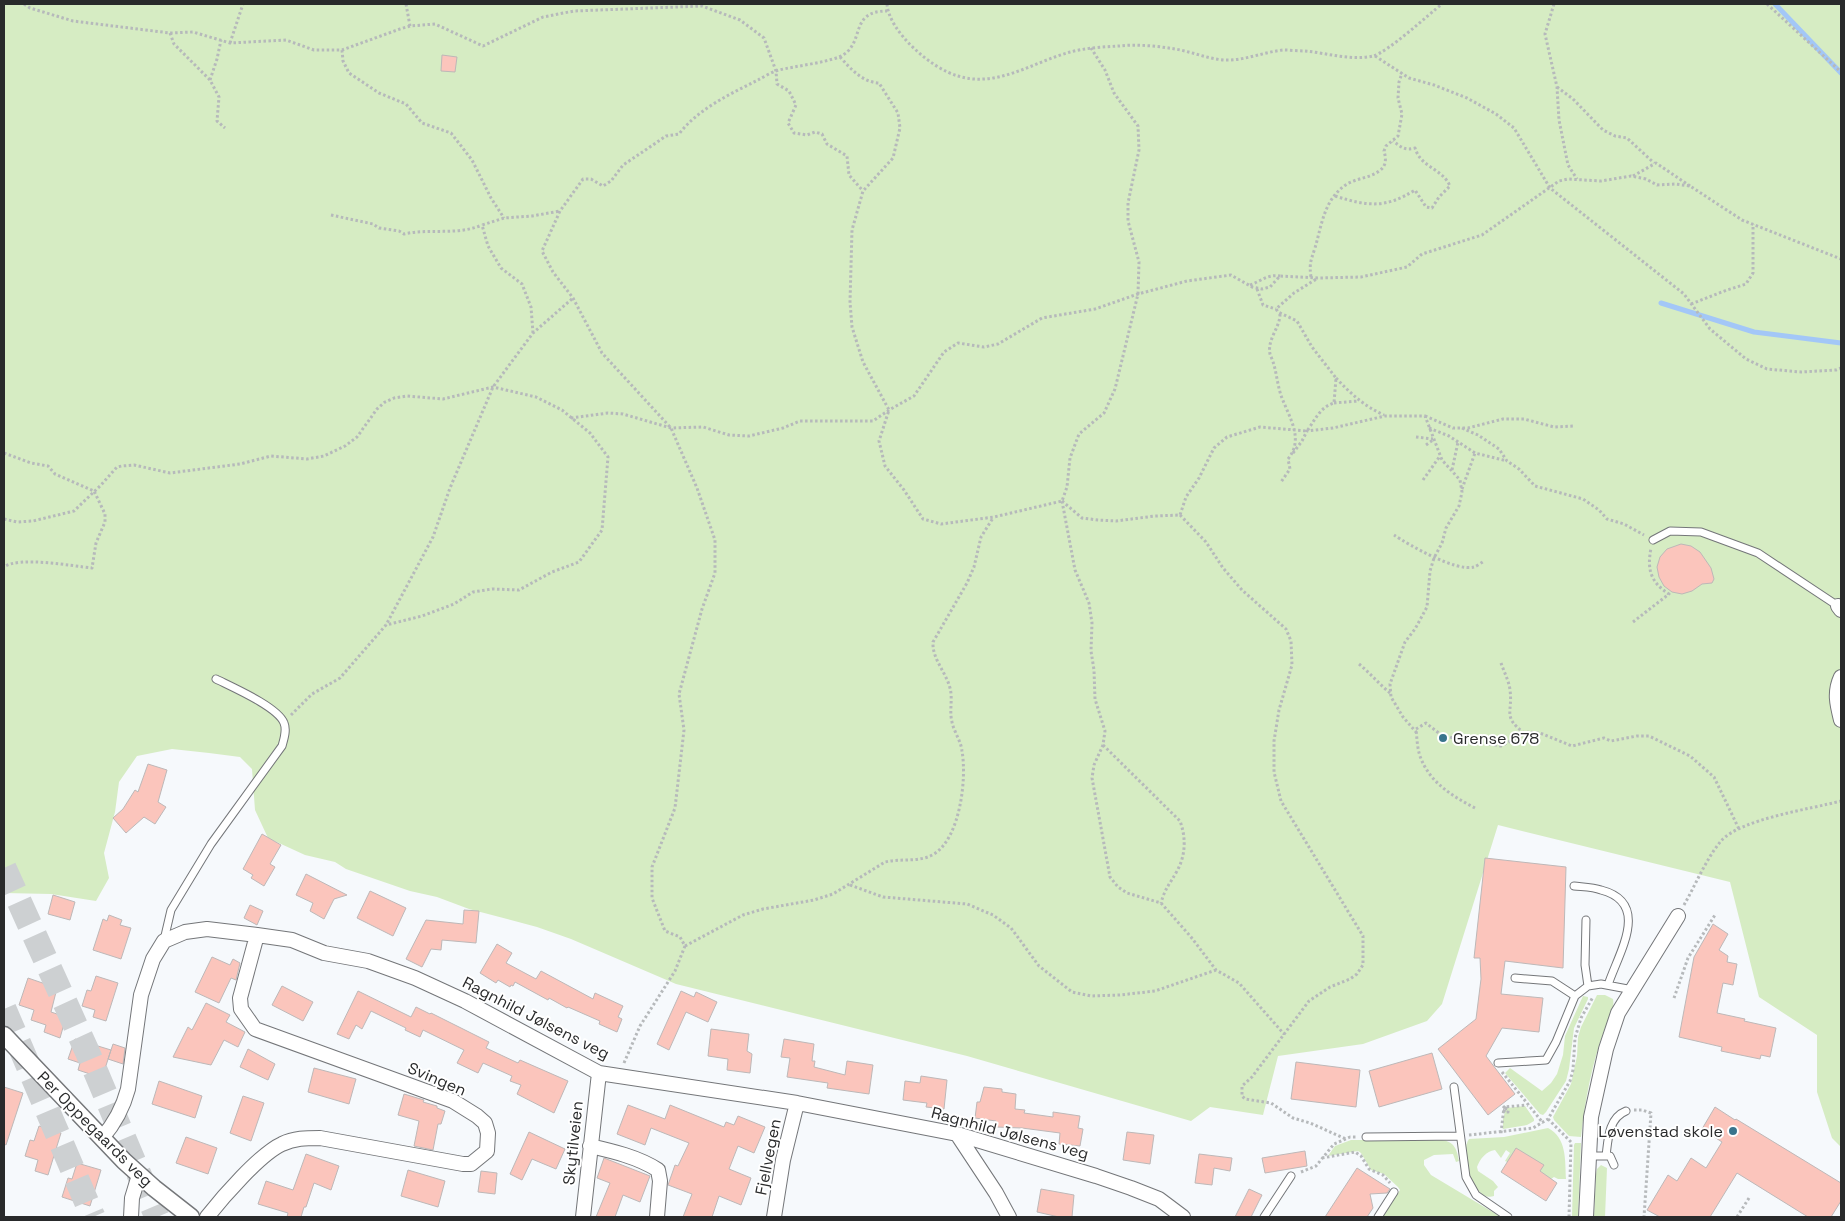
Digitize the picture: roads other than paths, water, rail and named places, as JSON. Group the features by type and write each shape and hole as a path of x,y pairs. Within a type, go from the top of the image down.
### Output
{"street":[{"path":"1841,677 1838,684 1836,702 1841,720"},
{"path":"1586,1217 1591,1117 1604,1058 1618,1013 1678,916"},
{"name":"Ragnhild Jølsens veg","path":"164,941 185,932 207,929 292,940 324,953 368,961 415,978 465,1001 599,1073 797,1103 957,1134 1131,1188 1159,1200 1182,1217"},
{"name":"Svingen","path":"207,1217 235,1184 267,1154 280,1144 295,1140 320,1138 463,1164 471,1164 487,1152 489,1143 485,1123 453,1101 255,1029 241,1009 240,998 257,934"},
{"path":"102,1138 114,1122 125,1101 141,995 153,958 164,941"},
{"name":"Per Oppegaards veg","path":"4,1035 139,1175 191,1217"},
{"name":"Skytilveien","path":"583,1217 599,1073"},
{"name":"Fjellvegen","path":"774,1217 783,1160 797,1103"},
{"path":"957,1134 1009,1217"},
{"path":"590,1146 613,1152 658,1170 660,1182 657,1217"},
{"path":"131,1217 132,1198 139,1175"}],"lane":[{"path":"1653,540 1670,531 1701,532 1758,553 1840,608"},
{"path":"164,941 171,910 210,844 282,746 285,734 284,723 275,710 216,679"},
{"path":"1574,886 1602,890 1613,895 1620,900 1629,916 1626,937 1604,984"},
{"path":"1586,920 1585,965 1588,986"},
{"path":"1515,978 1552,981 1575,996"},
{"path":"1498,1063 1546,1060 1556,1042 1575,996 1588,986 1604,984 1633,990"},
{"path":"1454,1087 1466,1177 1476,1195 1508,1217"},
{"path":"1606,1156 1610,1129 1614,1121 1622,1112 1626,1111"},
{"path":"1366,1137 1460,1136"},
{"path":"1588,1156 1610,1156 1614,1165"},
{"path":"1264,1217 1291,1176"},
{"path":"1378,1217 1394,1192"}],"waterway":[{"path":"1775,4 1841,73"},
{"path":"1661,303 1754,332 1841,343"}],"tunnel":[{"path":"4,868 87,1051 157,1217"},
{"path":"4,1009 93,1217"}],"place":[{"name":"Grense 678","path":"1443,738"},
{"name":"Løvenstad skole","path":"1733,1131"}]}
